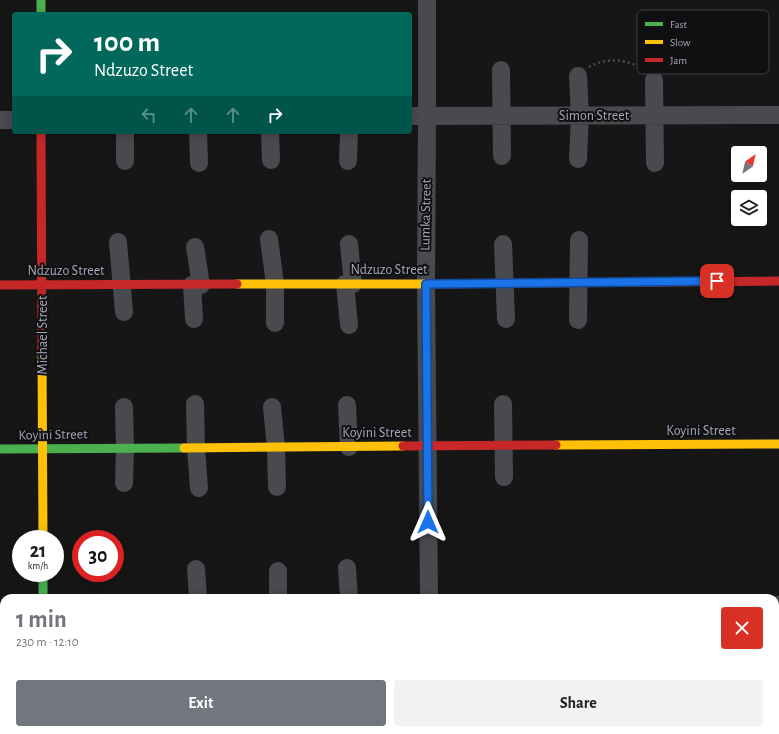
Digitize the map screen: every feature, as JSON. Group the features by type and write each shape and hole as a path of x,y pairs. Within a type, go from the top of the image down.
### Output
{"street":[{"path":"41,0 41,12"},
{"name":"Lumka Street","path":"426,0 419,116 426,284 429,594"},
{"path":"501,70 502,156"},
{"path":"578,76 580,116 578,159"},
{"path":"654,80 655,163"},
{"name":"Simon Street","path":"419,116 779,115"},
{"path":"0,120 12,120"},
{"name":"Michael Street","path":"41,134 43,530"},
{"path":"125,134 125,161"},
{"path":"198,134 199,163"},
{"path":"270,134 271,160"},
{"path":"348,161 349,134"},
{"path":"269,239 274,284 275,323"},
{"path":"578,320 577,282 579,240"},
{"path":"118,242 124,312"},
{"path":"349,244 349,325"},
{"path":"502,244 506,319"},
{"path":"194,319 197,285 195,247"},
{"name":"Ndzuzo Street","path":"0,285 426,284 779,280"},
{"path":"195,404 199,488"},
{"path":"503,404 504,477"},
{"path":"347,405 349,447"},
{"path":"124,407 124,483"},
{"path":"272,407 276,448 277,487"},
{"name":"Koyini Street","path":"0,449 779,444"},
{"path":"347,568 349,594"},
{"path":"196,569 198,594"},
{"path":"278,571 278,594"},
{"path":"43,582 43,594"}],"path":[{"path":"578,76 585,69 604,60 623,61 637,66"},
{"path":"649,74 654,80"}],"traffic: fast":[{"path":"41,0 41,12"},
{"path":"0,449 184,448"},
{"path":"43,582 43,594"}],"traffic: slow":[{"path":"237,284 433,284"},
{"path":"42,353 43,530"},
{"path":"556,445 779,444"},
{"path":"184,448 403,446"}],"traffic: jam":[{"path":"41,134 42,353"},
{"path":"433,284 779,281"},
{"path":"0,285 237,284"},
{"path":"403,446 556,445"}],"route":[{"path":"428,522 426,284 717,281"}]}
